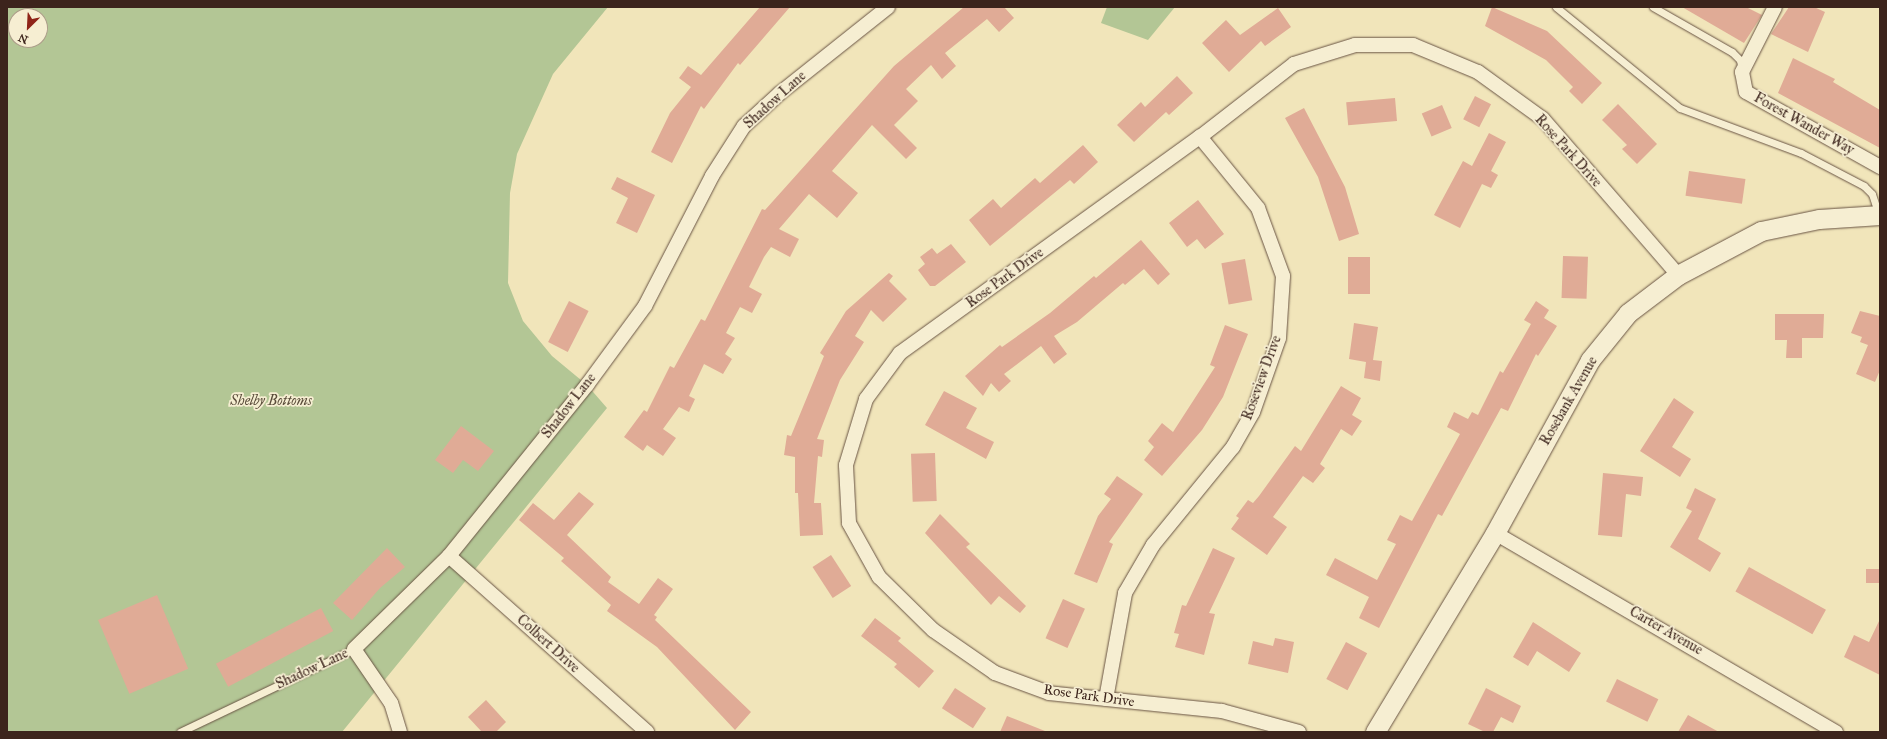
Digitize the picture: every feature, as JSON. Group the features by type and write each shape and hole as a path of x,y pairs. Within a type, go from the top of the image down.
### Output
{"street":[{"name":"Shadow Lane","path":"354,649 448,556 587,385 645,306 712,176 744,126 780,93 888,7"},
{"path":"1742,72 1775,7"},
{"name":"Rose Park Drive","path":"1299,732 1222,711 1049,693 995,673 933,630 879,577 849,523 846,465 866,399 900,353 1200,137 1294,64 1355,45 1412,45 1478,72 1543,119 1678,275"},
{"name":"Forest Wander Way","path":"1742,72 1746,92 1880,167"},
{"name":"Roseview Drive","path":"1106,699 1126,593 1153,544 1233,447 1253,412 1279,338 1283,276 1258,208 1200,137"},
{"name":"Rosebank Avenue","path":"1375,732 1495,532 1590,360 1628,313 1678,275 1761,232 1819,219 1879,215"},
{"name":"Carter Avenue","path":"1495,532 1836,732"},
{"name":"Colbert Drive","path":"448,556 647,732"},
{"path":"354,649 391,703 400,732"}],"lane":[{"path":"1556,7 1680,108 1801,153 1864,186 1872,194 1879,215"},
{"path":"1653,7 1732,52 1740,60 1742,72"},
{"name":"Shadow Lane","path":"180,732 354,649"}],"green space":[{"name":"Shelby Bottoms","path":"7,7 608,7 553,74 517,154 510,193 508,283 523,321 552,356 587,385 607,408 342,732 7,732"},
{"path":"1107,7 1175,7 1148,40 1101,23"}],"building":[{"path":"760,7 790,7 740,65 738,63 704,109 701,106 672,163 651,152 670,113 691,87 679,78 688,66 701,75"},
{"path":"964,7 1004,7 1014,18 999,32 987,19 945,53 956,66 942,79 931,65 906,89 918,101 894,125 917,148 906,159 872,125 832,171 858,193 837,218 809,194 779,229 799,239 790,257 771,247 764,257 749,287 762,294 752,313 740,307 726,333 735,338 725,354 732,359 723,374 704,364 689,396 695,399 689,412 679,407 663,429 676,438 663,456 647,445 643,451 624,437 644,410 647,412 670,366 674,368 701,319 705,321 762,209 765,210 894,66"},
{"path":"1492,7 1547,31 1602,83 1582,104 1569,91 1573,87 1546,60 1485,26"},
{"path":"1682,7 1746,7 1762,15 1744,43"},
{"path":"1789,7 1814,7 1825,12 1808,52 1771,34"},
{"path":"1278,8 1291,27 1265,46 1261,41 1229,72 1202,43 1226,20 1240,35"},
{"path":"1793,58 1835,79 1833,82 1880,110 1880,148 1778,93"},
{"path":"1177,76 1193,93 1169,115 1166,112 1134,142 1117,125 1141,102 1145,107"},
{"path":"1475,96 1491,104 1479,127 1463,119"},
{"path":"1395,98 1397,121 1348,125 1346,102"},
{"path":"1618,104 1657,144 1637,164 1622,149 1627,145 1602,120"},
{"path":"1442,105 1452,128 1432,137 1422,114"},
{"path":"1304,108 1345,187 1359,234 1339,241 1318,177 1285,118"},
{"path":"1489,133 1506,142 1491,171 1498,175 1491,188 1482,184 1460,228 1434,215 1463,161 1472,166"},
{"path":"1083,145 1098,162 1074,184 1070,180 990,246 969,220 993,199 1001,208 1035,178 1040,183"},
{"path":"1689,171 1745,179 1742,204 1686,196"},
{"path":"617,177 655,195 637,233 616,223 628,198 611,189"},
{"path":"1198,200 1224,234 1205,249 1197,239 1187,247 1169,223"},
{"path":"1141,240 1170,274 1158,285 1144,269 1125,285 1123,283 1077,322 1054,336 1067,354 1054,364 1041,346 1004,374 1011,381 999,392 991,383 983,396 965,376 1000,345 1002,347 1050,313 1094,276 1096,278"},
{"path":"951,244 966,262 935,286 930,286 918,270 925,264 920,257 932,248 937,254"},
{"path":"1563,256 1588,257 1587,299 1562,298"},
{"path":"1348,257 1370,257 1370,294 1348,294"},
{"path":"1245,259 1252,300 1229,305 1221,263"},
{"path":"889,273 893,276 889,281 907,299 883,322 871,310 855,336 864,342 840,380 817,439 824,440 822,457 818,456 814,503 821,503 823,535 800,536 798,493 795,493 795,457 784,455 787,435 791,436 824,356 820,353 846,311"},
{"path":"569,301 589,311 568,352 548,342"},
{"path":"1536,301 1549,310 1544,318 1557,326 1538,356 1536,354 1508,411 1501,408 1442,516 1438,514 1379,628 1359,618 1369,597 1326,575 1335,558 1377,580 1396,544 1387,540 1400,515 1412,521 1460,434 1447,427 1454,412 1468,419 1472,412 1478,415 1500,371 1503,373 1531,324 1524,320"},
{"path":"1860,311 1880,316 1880,370 1875,382 1856,374 1868,345 1860,342 1862,337 1851,333"},
{"path":"1775,314 1824,314 1823,338 1802,338 1802,358 1786,358 1787,340 1775,340"},
{"path":"1354,323 1378,327 1373,360 1382,361 1380,381 1364,378 1366,362 1349,359"},
{"path":"1225,325 1248,334 1223,397 1202,430 1162,476 1144,460 1154,447 1148,441 1162,423 1173,432 1215,367 1210,365"},
{"path":"1341,386 1361,398 1352,415 1362,421 1352,436 1341,429 1320,464 1325,468 1313,483 1303,476 1273,517 1287,527 1267,555 1231,529 1239,518 1236,516 1248,500 1253,503 1259,496 1295,446 1301,451"},
{"path":"944,391 977,408 966,428 994,442 986,459 925,425"},
{"path":"1674,398 1694,412 1672,447 1691,459 1680,477 1640,451"},
{"path":"461,426 494,451 478,471 463,460 453,473 435,460"},
{"path":"935,453 937,501 913,502 911,454"},
{"path":"1603,473 1643,477 1641,496 1626,494 1622,537 1598,535"},
{"path":"1117,476 1143,494 1109,542 1113,544 1097,583 1074,574 1098,516 1111,499 1104,494"},
{"path":"1695,488 1716,499 1698,539 1721,553 1710,572 1670,547 1692,511 1686,508"},
{"path":"579,492 594,504 567,535 611,577 608,582 639,604 658,578 673,589 654,615 657,617 655,620 751,712 735,730 657,647 607,611 611,605 561,561 564,558 519,520 533,503 554,520"},
{"path":"940,514 970,544 966,547 1026,606 1020,613 999,596 991,605 925,533"},
{"path":"387,548 405,567 380,588 352,620 333,603"},
{"path":"1213,548 1235,558 1209,613 1215,614 1204,655 1175,647 1179,634 1174,633 1182,605 1186,606"},
{"path":"831,555 851,586 833,598 813,567"},
{"path":"1749,567 1826,610 1812,634 1735,591"},
{"path":"1866,569 1880,569 1880,583 1866,583"},
{"path":"157,595 188,669 129,694 98,620"},
{"path":"1063,599 1085,609 1067,648 1046,638"},
{"path":"321,608 333,631 228,687 216,664"},
{"path":"875,618 901,638 898,641 934,671 919,688 894,667 897,664 861,636"},
{"path":"1880,619 1880,675 1844,657 1854,635 1869,642"},
{"path":"1533,622 1581,653 1569,672 1537,651 1528,666 1513,657"},
{"path":"1275,638 1294,642 1288,673 1248,664 1253,641 1273,646"},
{"path":"1346,642 1367,653 1347,690 1326,679"},
{"path":"1617,679 1658,699 1647,722 1606,701"},
{"path":"955,688 986,708 973,728 942,708"},
{"path":"1486,688 1521,706 1513,723 1501,717 1493,732 1485,732 1468,724"},
{"path":"486,700 506,722 496,732 482,732 468,717"},
{"path":"1688,715 1719,732 1678,732"},
{"path":"1007,716 1045,731 1045,732 1000,732"}]}
